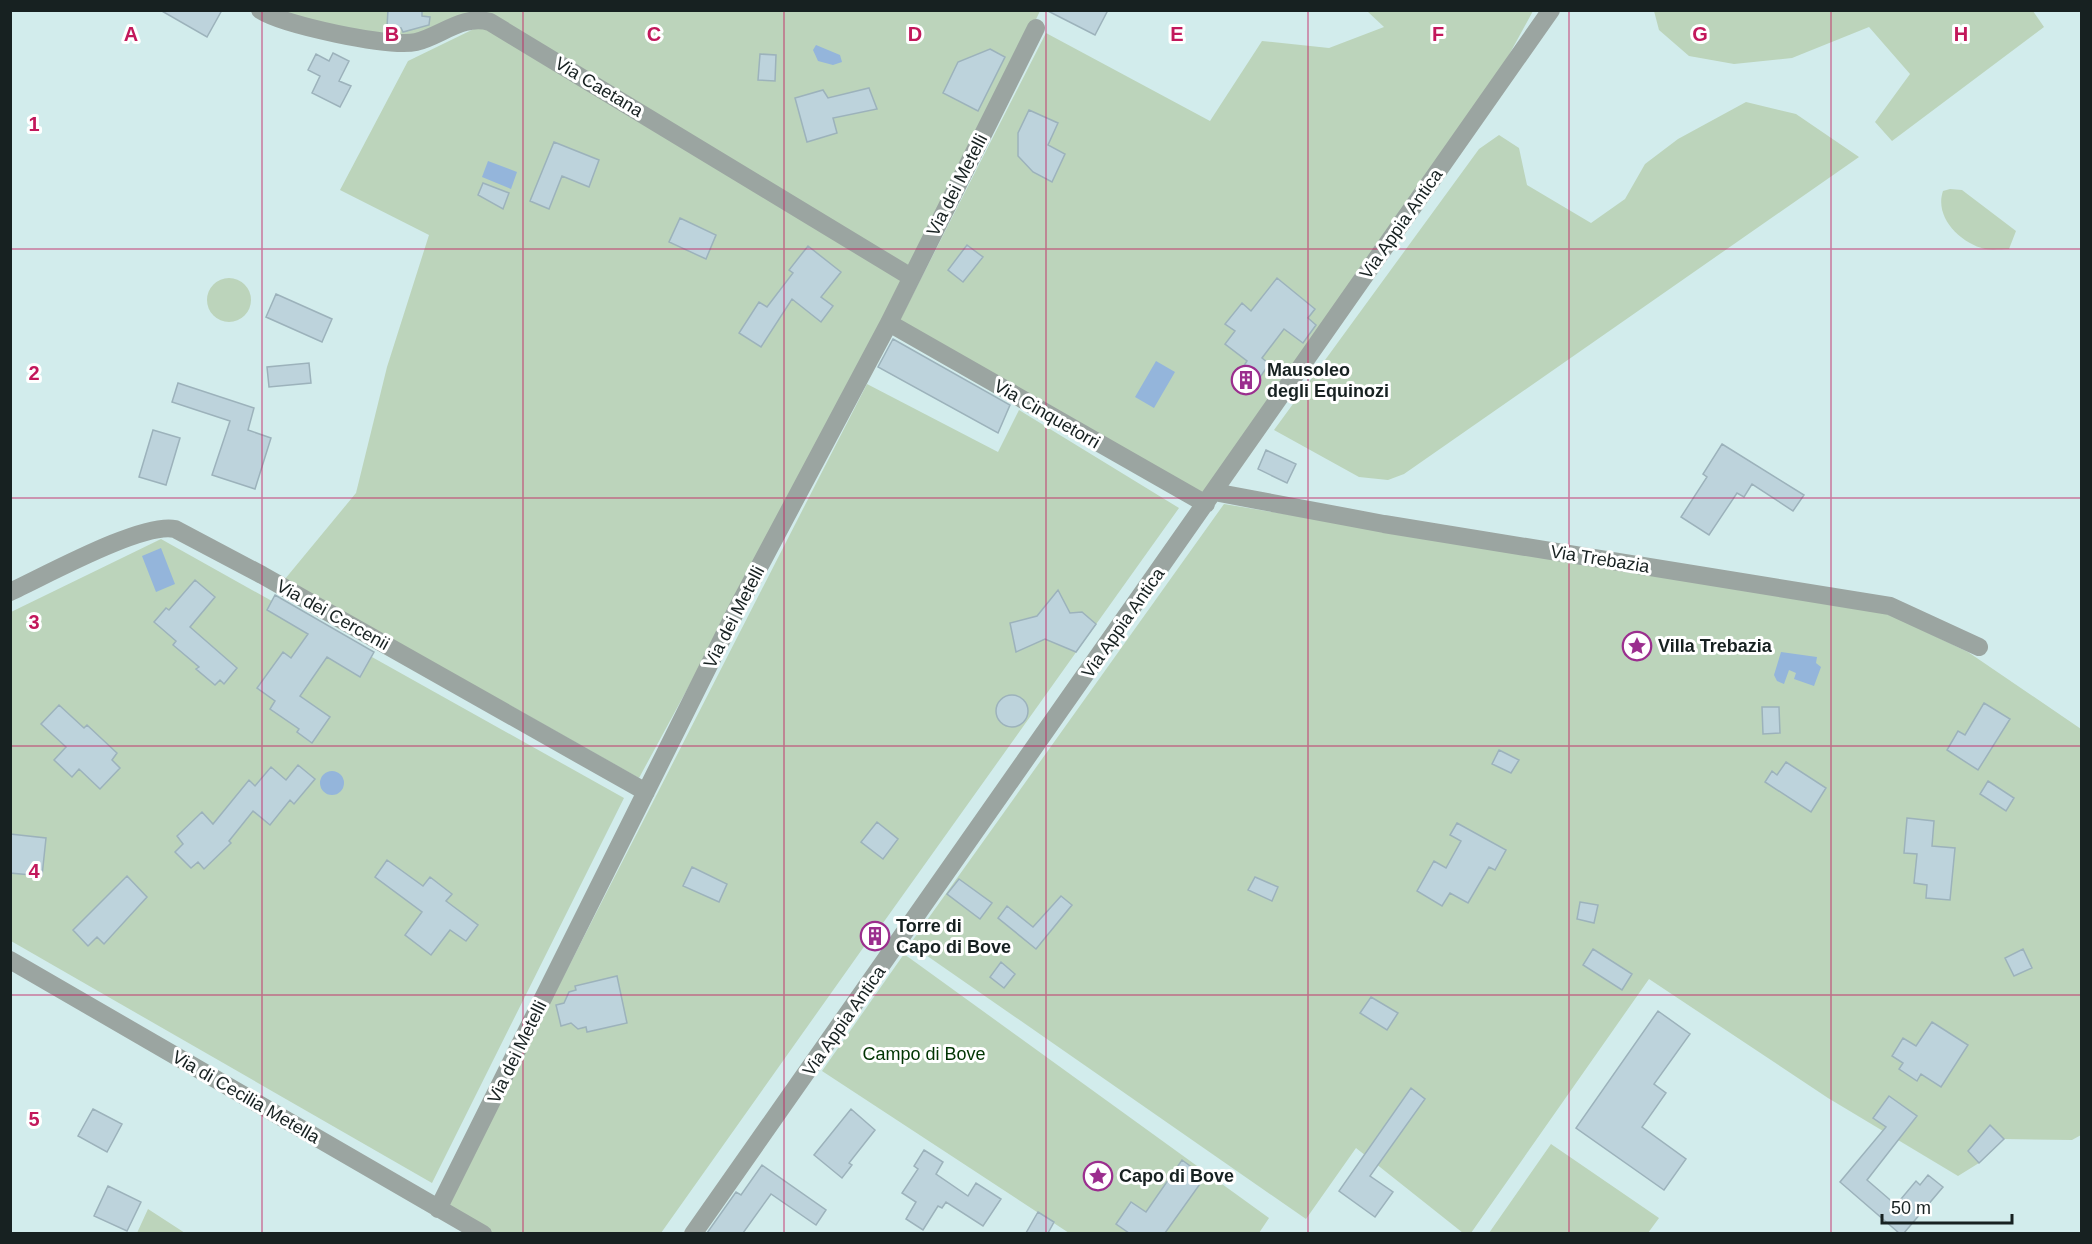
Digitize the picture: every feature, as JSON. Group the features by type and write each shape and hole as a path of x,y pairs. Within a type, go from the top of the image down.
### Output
{"street":[{"name":"Via Caetana","path":"260,10 294,24 395,44 417,42 470,21 490,22 911,277"},
{"name":"Via Appia Antica","path":"693,1233 1551,10"},
{"name":"Via dei Metelli","path":"438,1209 739,605 889,323 1036,28"},
{"name":"Via Cinquetorri","path":"889,323 1210,498"},
{"name":"Via Trebazia","path":"1210,498 1890,606 1979,647"},
{"name":"Via dei Cercenii","path":"10,592 139,534 165,526 176,529 262,575 646,792"},
{"name":"Via di Cecilia Metella","path":"10,960 483,1233"}],"green space":[{"path":"271,11 1040,11 911,277 639,778 285,579 356,493 387,367 429,235 340,190 408,61 484,24 430,37 374,40"},
{"path":"1367,11 1533,11 1504,64 1202,494 900,320 1046,33 1210,121 1262,41 1329,48 1384,27"},
{"path":"1654,11 2033,11 2044,27 1892,141 1875,122 1910,74 1869,27 1792,58 1734,64 1689,56 1659,30"},
{"path":"1746,102 1796,114 1859,157 1404,474 1388,480 1359,477 1274,430 1479,149 1499,135 1519,148 1527,185 1591,223 1625,199 1645,164 1678,139"},
{"path":"1962,190 2016,231 2009,249 1985,249 1976,246 1951,228 1942,210 1941,201 1943,191"},
{"path":"229,278 238,279 245,284 250,291 250,309 245,316 238,321 229,322 220,321 213,316 208,309 207,300 208,291 213,284 220,279"},
{"path":"867,384 998,452 1019,410 1179,508 878,930 873,927 865,939 868,941 661,1233 493,1233 446,1206"},
{"path":"1224,504 1889,614 1968,652 2081,729 2081,1135 2072,1140 2004,1139 1979,1163 1958,1176 1828,1098 1649,979 1471,1233 1463,1233 1356,1148 1306,1219 910,944"},
{"path":"161,539 624,798 432,1183 11,941 11,612"},
{"name":"Campo di Bove","path":"904,954 1269,1218 1259,1233 1069,1233 822,1071"},
{"path":"1551,1144 1659,1218 1648,1233 1489,1233"},
{"path":"148,1209 185,1233 137,1233"}],"water":[{"path":"816,45 840,55 842,62 833,65 818,61 813,50"},
{"path":"488,161 517,172 511,189 482,177"},
{"path":"1156,361 1175,372 1154,408 1135,397"},
{"path":"161,548 175,584 156,592 142,556"},
{"path":"1781,652 1817,657 1816,663 1821,667 1814,686 1794,679 1796,673 1789,670 1784,684 1777,681 1774,675"},
{"path":"327,771 337,771 344,778 344,788 337,795 327,795 320,788 320,778"}],"building":[{"path":"160,10 222,10 207,37"},
{"path":"388,10 422,10 422,16 430,17 429,25 403,32 401,28 387,27"},
{"path":"1046,10 1108,10 1095,35"},
{"path":"990,49 1005,57 978,111 943,93 958,62"},
{"path":"333,53 349,61 339,81 351,86 340,107 312,93 320,76 308,70 316,54 329,61"},
{"path":"760,54 776,55 775,81 758,80"},
{"path":"869,88 877,109 833,118 837,133 807,142 795,98 823,90 828,98"},
{"path":"1029,110 1058,123 1048,145 1065,154 1052,182 1033,172 1018,156 1018,133"},
{"path":"554,142 599,160 589,187 562,176 549,209 530,201"},
{"path":"483,183 509,193 503,209 478,195"},
{"path":"680,218 716,235 706,259 669,242"},
{"path":"967,245 983,257 963,282 948,270"},
{"path":"808,246 841,272 821,297 833,306 821,322 792,299 761,347 739,333 759,302 767,307 793,273 789,270"},
{"path":"1277,278 1315,309 1308,318 1316,325 1303,343 1284,329 1262,358 1269,364 1249,394 1233,383 1247,361 1225,344 1235,331 1225,324 1242,303 1251,311"},
{"path":"276,294 332,319 322,342 266,317"},
{"path":"893,339 1010,405 998,433 878,367"},
{"path":"309,363 311,383 269,387 267,367"},
{"path":"178,383 254,408 248,430 271,438 255,489 212,475 230,421 172,402"},
{"path":"153,430 180,438 166,485 139,477"},
{"path":"1722,444 1804,495 1793,511 1752,484 1744,497 1737,493 1709,535 1681,517 1707,477 1703,474"},
{"path":"1266,450 1296,464 1287,483 1258,469"},
{"path":"195,580 215,597 190,627 237,668 224,684 220,680 215,685 196,669 199,667 173,645 176,641 154,622 166,608 169,610"},
{"path":"1058,590 1070,613 1082,612 1096,624 1076,652 1045,639 1016,652 1010,623 1037,616"},
{"path":"275,595 374,652 360,677 327,657 300,696 330,717 312,743 297,732 299,729 270,709 275,701 257,688 283,652 291,658 308,634 267,610"},
{"path":"1012,695 1023,700 1028,711 1023,722 1012,727 1001,722 996,711 1001,700"},
{"path":"1984,703 2010,719 1978,770 1947,750 1958,731 1965,735"},
{"path":"59,705 84,728 87,725 117,753 112,760 120,768 100,789 79,769 72,777 54,760 66,747 41,724"},
{"path":"1762,707 1779,707 1780,733 1763,734"},
{"path":"1499,750 1519,760 1511,773 1492,764"},
{"path":"1786,762 1826,788 1811,812 1765,782 1772,771 1777,775"},
{"path":"298,765 315,779 294,804 290,800 270,825 253,811 229,841 231,843 204,869 198,862 191,868 175,852 183,844 177,836 202,812 213,824 249,780 255,786 271,767 286,780"},
{"path":"1988,781 2014,798 2006,811 1980,794"},
{"path":"1907,818 1934,821 1932,846 1955,848 1950,900 1926,898 1927,885 1914,883 1917,854 1904,853"},
{"path":"877,822 898,839 883,859 861,842"},
{"path":"1457,823 1506,850 1495,870 1489,867 1468,903 1450,893 1442,906 1417,891 1434,861 1446,868 1461,841 1450,835"},
{"path":"10,834 46,838 42,876 10,873"},
{"path":"387,860 423,886 430,877 452,894 446,901 478,925 466,941 450,930 431,955 405,935 422,912 375,877"},
{"path":"692,867 727,884 719,902 683,886"},
{"path":"127,876 147,897 104,944 97,937 88,946 73,930"},
{"path":"1255,877 1278,887 1272,901 1248,890"},
{"path":"959,879 992,903 980,919 947,894"},
{"path":"1061,896 1072,905 1036,949 998,918 1007,906 1033,927"},
{"path":"1580,902 1598,905 1594,923 1577,919"},
{"path":"1593,949 1632,974 1622,990 1583,965"},
{"path":"2023,949 2032,968 2014,976 2005,958"},
{"path":"1001,962 1015,974 1004,988 990,977"},
{"path":"617,976 627,1023 587,1032 586,1027 578,1029 571,1023 561,1026 556,1005 564,1003 569,992 576,990 575,986"},
{"path":"1371,997 1398,1013 1387,1030 1360,1013"},
{"path":"1658,1011 1690,1034 1654,1084 1666,1093 1642,1127 1686,1159 1664,1190 1576,1128"},
{"path":"1932,1022 1968,1045 1941,1087 1921,1074 1917,1081 1899,1069 1903,1063 1892,1056 1903,1038 1916,1046"},
{"path":"1411,1088 1425,1099 1370,1176 1393,1192 1375,1217 1339,1191"},
{"path":"1889,1096 1917,1116 1867,1180 1896,1205 1916,1181 1920,1185 1928,1175 1943,1187 1904,1233 1899,1233 1840,1182 1886,1127 1873,1118"},
{"path":"93,1109 122,1124 107,1152 78,1136"},
{"path":"851,1109 875,1130 849,1163 852,1165 842,1178 814,1155"},
{"path":"1990,1125 2004,1139 1979,1163 1968,1151"},
{"path":"924,1150 943,1162 936,1174 968,1196 976,1183 1001,1199 983,1226 946,1202 942,1208 938,1206 923,1230 906,1219 916,1202 902,1193 918,1169 914,1166"},
{"path":"1182,1160 1205,1177 1165,1233 1129,1233 1116,1224 1131,1202 1146,1212"},
{"path":"762,1165 826,1210 816,1225 771,1194 743,1233 707,1233 736,1192 741,1195"},
{"path":"108,1186 141,1202 127,1231 94,1216"},
{"path":"1038,1212 1054,1222 1048,1233 1026,1233"}],"place":[{"name":"Mausoleo degli Equinozi","path":"1246,380"},
{"name":"Villa Trebazia","path":"1637,646"},
{"name":"Torre di Capo di Bove","path":"875,936"},
{"name":"Capo di Bove","path":"1098,1176"}]}
